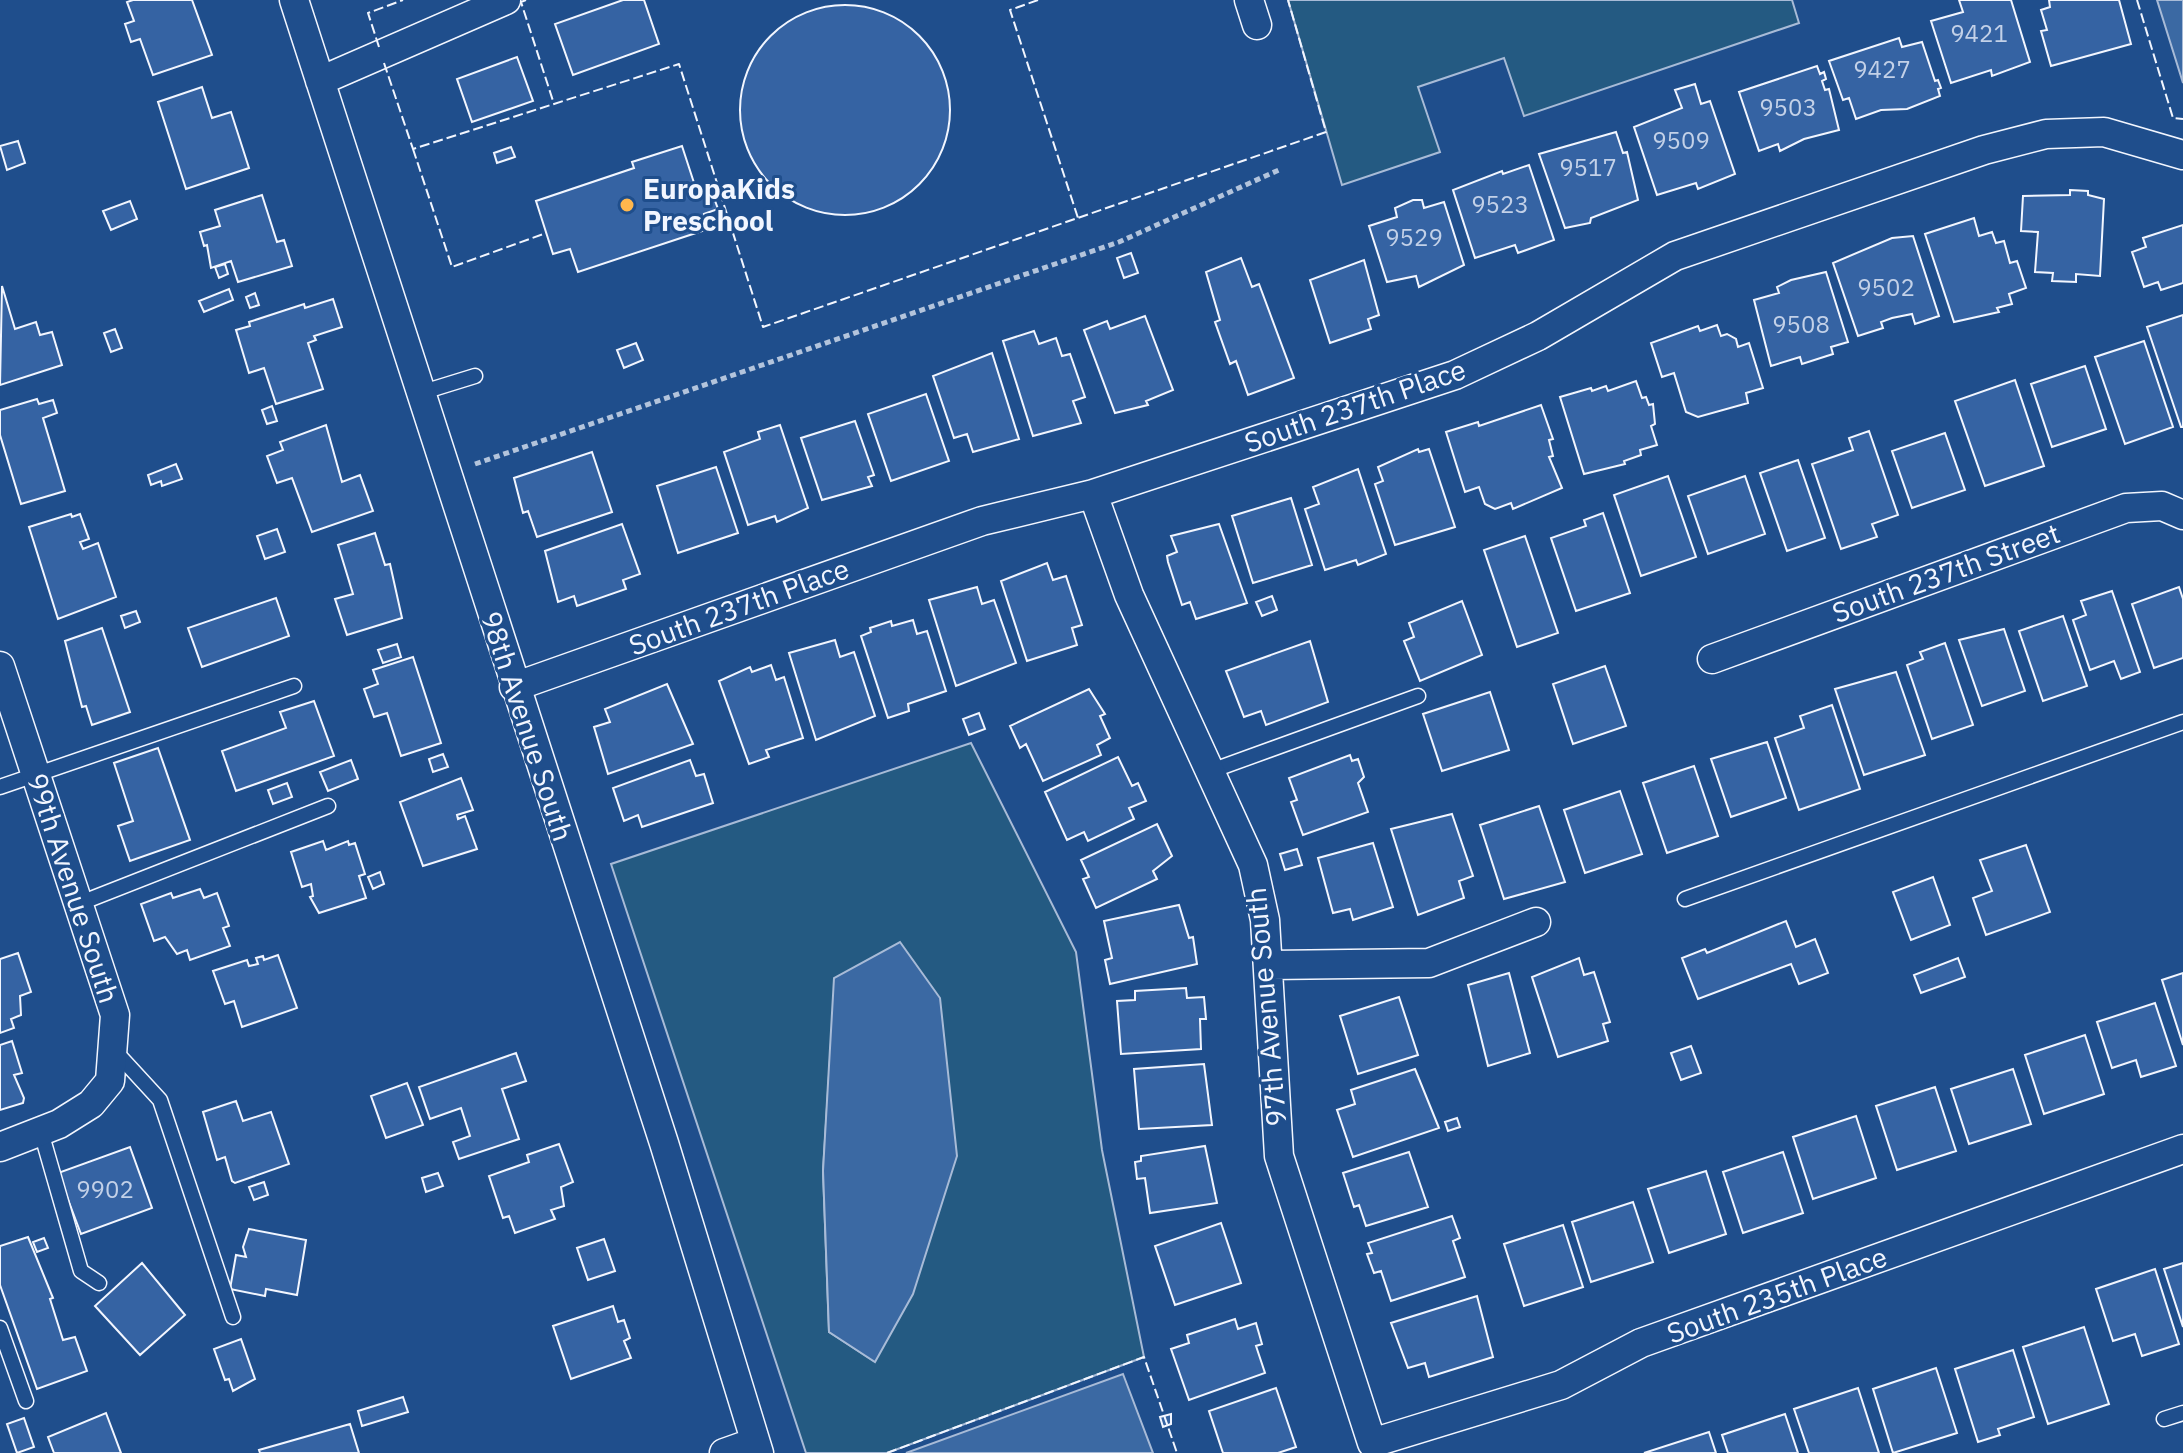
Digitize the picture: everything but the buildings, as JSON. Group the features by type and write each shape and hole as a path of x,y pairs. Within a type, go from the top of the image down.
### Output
{"street":[{"name":"98th Avenue South","path":"294,0 664,1143 757,1448"},
{"path":"320,81 506,0"},
{"name":"South 237th Place","path":"514,687 982,521 1093,494 1455,375 1538,336 1675,256 1984,150 2046,134 2104,132 2183,155"},
{"name":"97th Avenue South","path":"1093,494 1129,595 1253,865 1265,920 1279,1156 1372,1443"},
{"name":"South 237th Street","path":"1712,659 2126,508 2180,507"},
{"name":"99th Avenue South","path":"0,666 115,1015 110,1081 91,1104 41,1132 0,1147"},
{"path":"1268,965 1429,963 1536,922"},
{"name":"South 235th Place","path":"1372,1443 1561,1385 1641,1343 2183,1149"},
{"path":"724,1453 757,1448"}],"lane":[{"path":"420,393 475,376"},
{"path":"0,787 294,686"},
{"path":"1211,771 1418,696"},
{"path":"1685,899 2183,722"},
{"path":"78,904 328,806"},
{"path":"113,1049 160,1100 233,1317"},
{"path":"41,1132 81,1271 99,1283"},
{"path":"0,1328 26,1401"},
{"path":"2164,1419 2183,1413"}],"path":[{"path":"446,474 1119,242 1281,169"}],"shaded area":[{"path":"1288,0 1792,0 1799,23 1524,116 1504,58 1418,87 1440,152 1342,185"},
{"path":"2157,0 2183,0 2183,83"},
{"path":"971,743 1076,952 1102,1150 1144,1357 887,1453 806,1453 611,864","holes":["835,979 875,1361 829,1332 823,1171"]},
{"path":"900,942 940,998 957,1156 913,1294 875,1362 829,1332 823,1171 834,978"},
{"path":"1123,1374 1153,1453 906,1453"}],"fence":[{"path":"379,47 368,13 403,0"},
{"path":"526,0 521,2 554,104"},
{"path":"1038,0 1010,10 1078,218"},
{"path":"384,63 413,149 679,64 763,327 1326,132 1288,0"},
{"path":"2137,0 2173,118 2183,119"},
{"path":"413,149 452,267 546,233"},
{"path":"887,1453 1144,1357 1177,1453"}],"place":[{"name":"EuropaKids Preschool","path":"627,205"}]}
